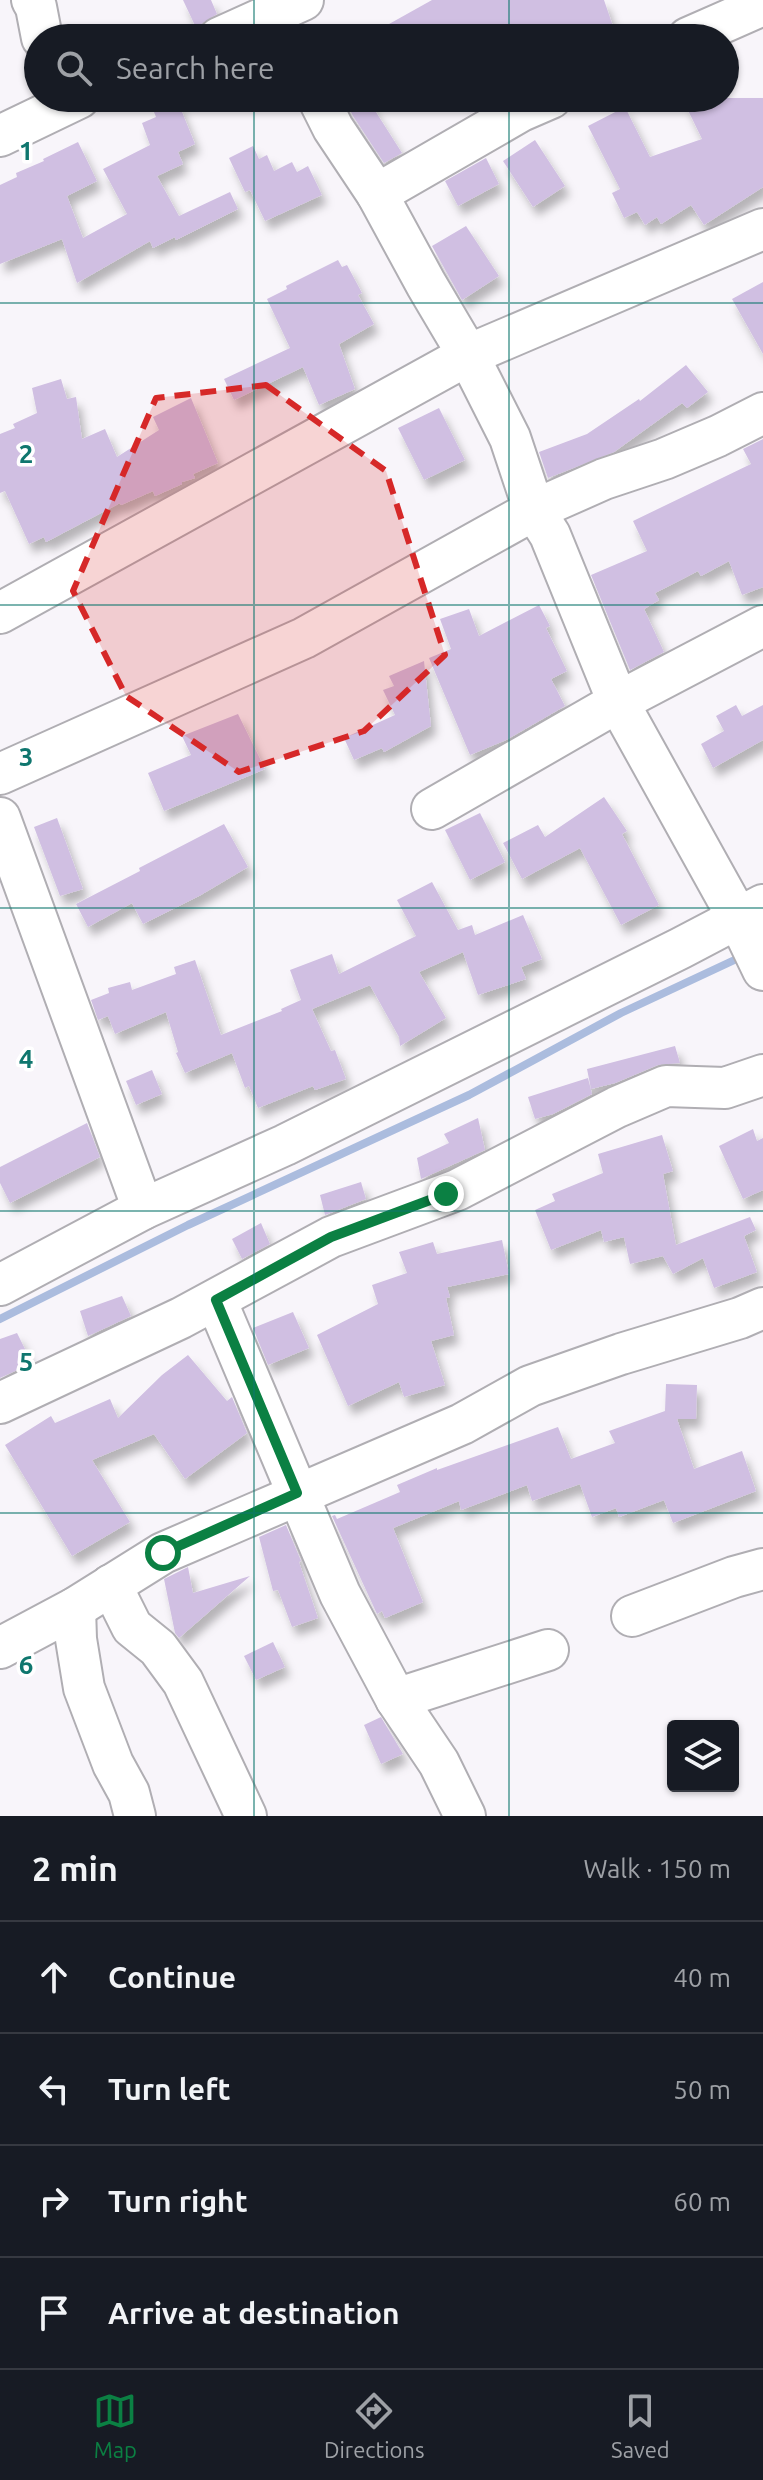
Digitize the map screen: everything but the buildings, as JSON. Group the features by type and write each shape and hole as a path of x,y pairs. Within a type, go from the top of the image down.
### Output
{"street":[{"path":"32,0 39,24"},
{"path":"278,24 303,0"},
{"path":"720,24 763,5"},
{"path":"0,136 44,112"},
{"path":"0,1285 143,1209 754,939 618,702 550,535 534,510 510,438 468,355 377,194 325,112"},
{"path":"377,194 519,112"},
{"path":"0,613 468,355 763,229"},
{"path":"0,774 304,638 534,510 604,479 664,459 763,413"},
{"path":"432,809 618,702 763,626"},
{"path":"0,818 143,1209"},
{"path":"0,1403 216,1300 331,1237 457,1190 617,1107 666,1086 725,1088 763,1075"},
{"path":"216,1300 340,1594 396,1699 439,1763 465,1816"},
{"path":"0,1648 75,1608 163,1553 462,1424 551,1377 763,1308"},
{"path":"632,1616 763,1569"},
{"path":"111,1585 132,1627 158,1648 183,1682 246,1816"},
{"path":"75,1608 76,1639 84,1688 113,1764 129,1793 135,1816"},
{"path":"396,1699 548,1650"}],"highlighted area":[{"path":"266,385 386,471 445,655 364,731 239,772 126,696 73,591 156,398"}],"waterway":[{"path":"0,1319 188,1225 469,1095 621,1013 743,956"}],"route":[{"path":"163,1553 297,1493 216,1300 331,1237 446,1194"}]}
